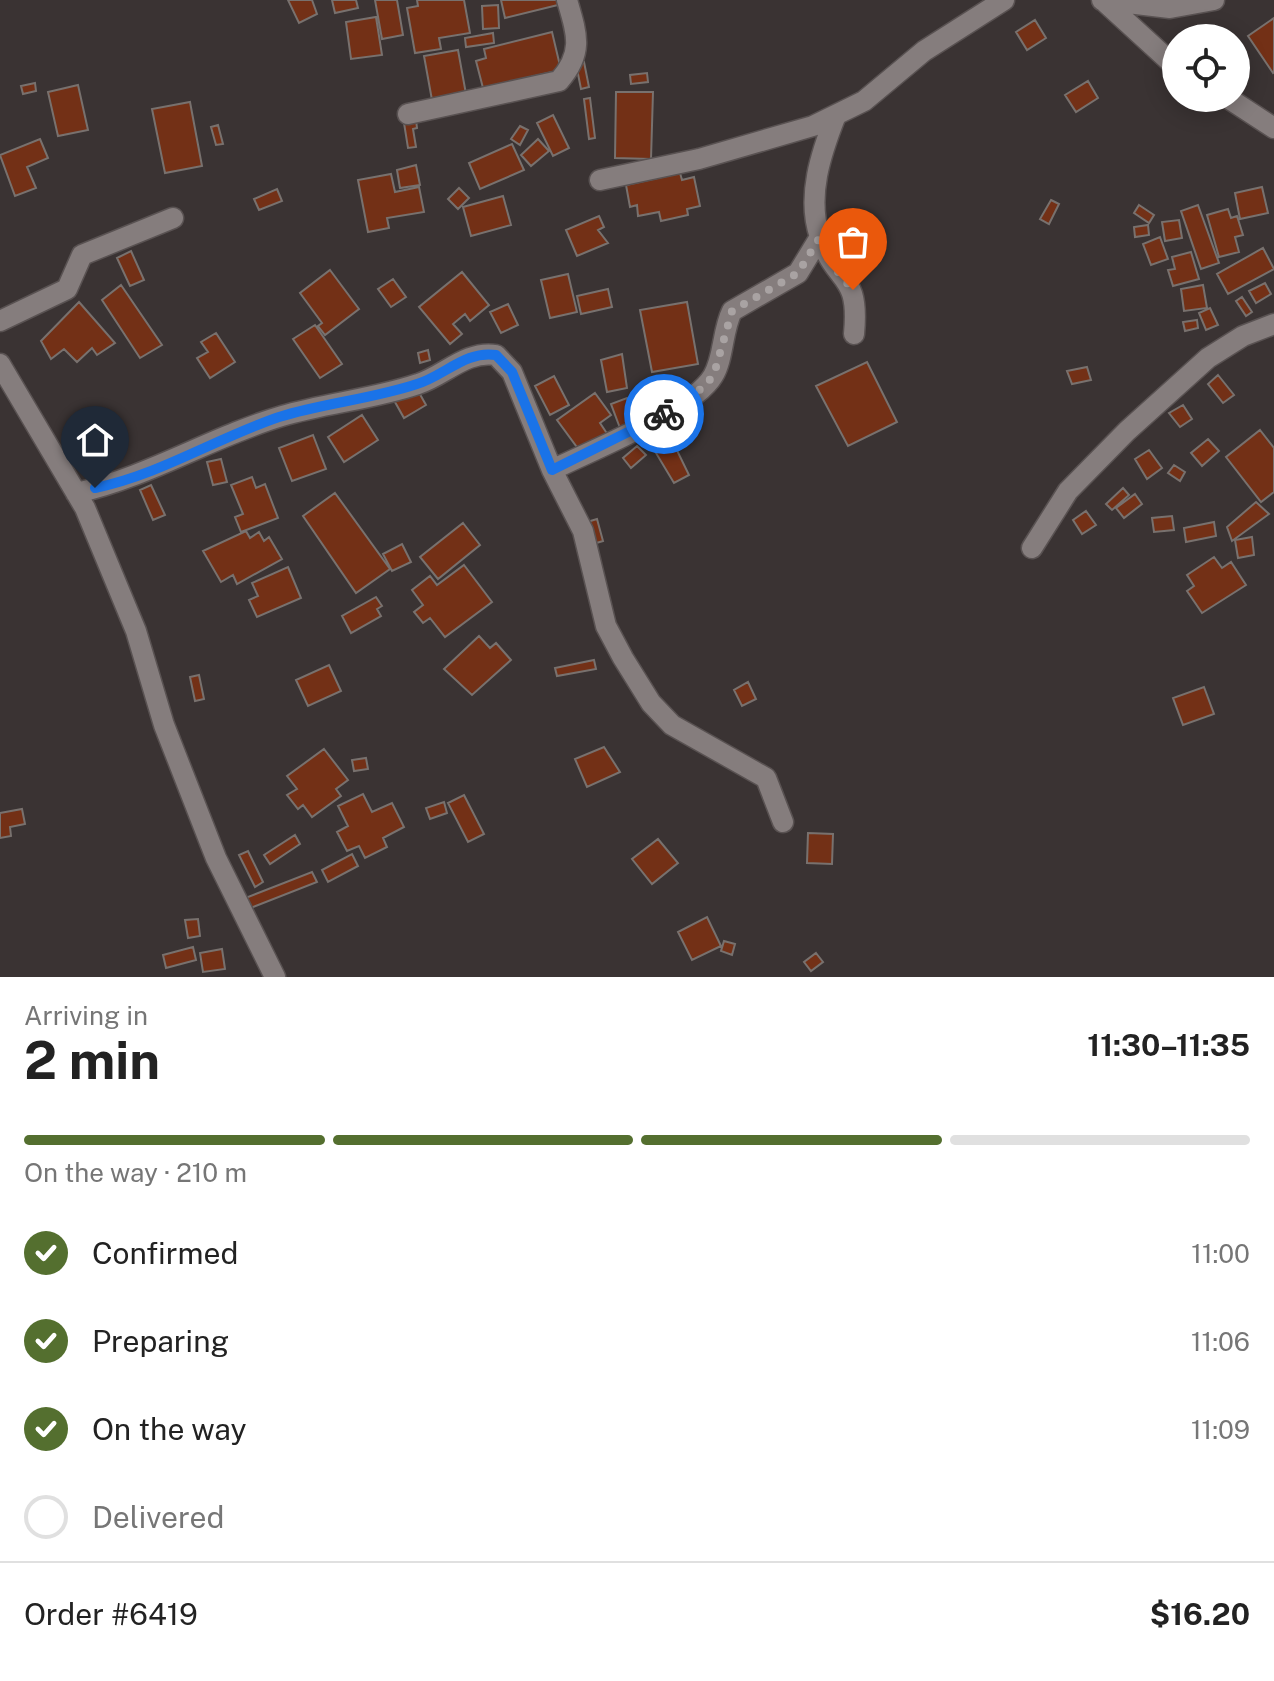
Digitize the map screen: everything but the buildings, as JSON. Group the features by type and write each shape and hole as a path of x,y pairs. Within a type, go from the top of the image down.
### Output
{"street":[{"path":"408,114 559,81 574,64 577,43 567,0"},
{"path":"600,180 774,140 836,115 864,101 924,51 1004,0"},
{"path":"1103,1 1170,8 1214,0"},
{"path":"1103,1 1162,54"},
{"path":"1249,112 1274,128"},
{"path":"836,115 819,156 816,183 820,237 838,272 853,290 856,300 854,334"},
{"path":"0,321 67,289 82,255 173,218"},
{"path":"552,470 659,417 705,386 714,374 732,311 798,273 820,237"},
{"path":"1032,548 1068,491 1127,431 1208,358 1243,336 1274,324"},
{"path":"76,493 139,476 281,417 419,384 449,366 482,354 496,355 512,372 552,470 583,531 606,626 651,703 693,740 745,764 766,778 783,822"},
{"path":"0,364 76,493 136,631 164,725 216,858 275,977"}],"way so far":[{"path":"664,414 705,386 714,374 732,311 739,304 798,273 820,237 838,272 853,290"}],"route":[{"path":"95,488 139,476 206,445 281,417 419,384 449,366 482,354 496,355 512,372 544,442 552,470 664,414"}]}
